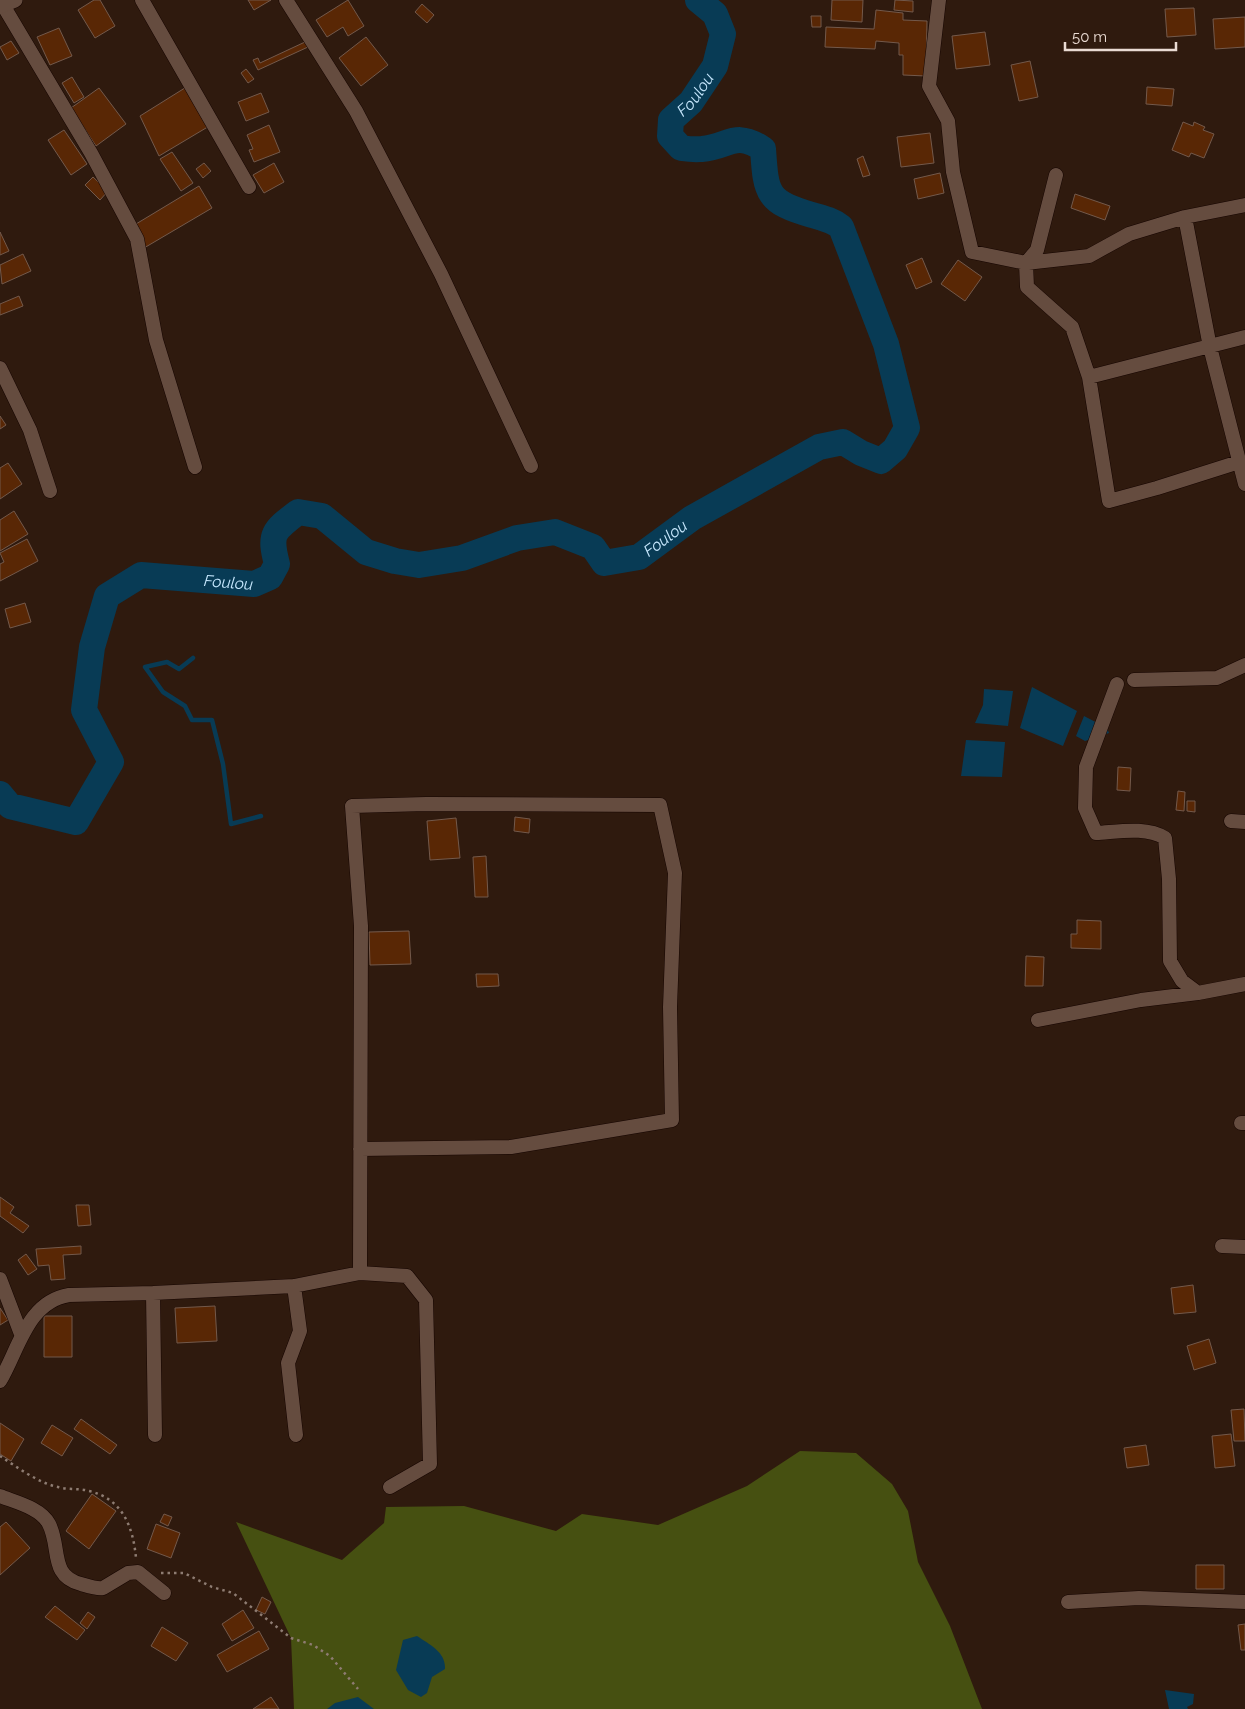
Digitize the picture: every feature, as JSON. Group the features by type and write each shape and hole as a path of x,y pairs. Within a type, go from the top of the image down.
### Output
{"street":[{"path":"142,0 249,187"},
{"path":"286,0 356,111 370,137 441,274 531,466"},
{"path":"940,0 929,86 948,121 953,172 972,252 1026,263 1089,256 1129,234 1185,216 1245,205"},
{"path":"6,4 137,239 156,340 195,467"},
{"path":"1056,175 1037,250 1026,263 1027,287 1072,327 1089,377 1109,501 1239,462"},
{"path":"1185,216 1210,347 1245,484"},
{"path":"1089,377 1245,338"},
{"path":"0,368 30,430 50,491"},
{"path":"1134,680 1217,678 1245,665"},
{"path":"1117,684 1086,767 1085,808 1096,833 1132,830 1159,834 1165,838 1169,879 1170,961 1182,981 1198,993"},
{"path":"360,1150 512,1147 672,1120 670,1007 674,873 660,805 426,804 352,806 361,926 360,1150 360,1272"},
{"path":"1038,1020 1142,1000 1198,993 1245,984"},
{"path":"1222,1246 1245,1247"},
{"path":"0,1381 10,1364 21,1334 46,1303 56,1297 294,1286 360,1272 407,1276 426,1300 430,1464 390,1487"},
{"path":"0,1279 21,1334"},
{"path":"294,1286 300,1331 288,1363 296,1435"},
{"path":"152,1294 155,1435"},
{"path":"0,1496 33,1509 49,1524 59,1566 63,1574 71,1581 103,1588 128,1573 138,1572 164,1593"},
{"path":"1068,1602 1139,1598 1245,1602"}],"path":[{"path":"0,1456 29,1474 56,1487 90,1491 118,1505 134,1533 138,1572 184,1573 212,1587 232,1593 291,1638 313,1644 330,1656 358,1689"}],"green space":[{"path":"800,1451 856,1453 892,1484 908,1511 918,1562 950,1626 982,1709 294,1709 291,1638 236,1522 342,1560 384,1523 386,1507 464,1506 556,1531 582,1514 658,1525 747,1486"}],"water":[{"path":"1032,687 1077,711 1063,746 1020,728"},
{"path":"984,689 1013,691 1008,726 975,723 983,705"},
{"path":"1084,716 1107,728 1109,733 1085,741 1076,736"},
{"path":"966,740 1005,742 1002,777 961,776"},
{"path":"417,1636 440,1653 445,1663 445,1669 432,1677 427,1693 421,1697 408,1690 396,1670 403,1640"},
{"path":"1165,1690 1194,1694 1193,1704 1187,1707 1188,1709 1169,1709"},
{"path":"358,1697 374,1709 327,1709 335,1703"}],"building":[{"path":"94,0 100,0 115,26 95,38 78,10"},
{"path":"248,0 271,0 254,10"},
{"path":"348,0 364,26 348,36 343,27 327,37 316,20"},
{"path":"832,0 863,0 862,22 831,20"},
{"path":"895,0 913,1 913,12 894,10"},
{"path":"422,4 434,15 427,23 415,12"},
{"path":"1194,8 1196,35 1167,37 1165,9"},
{"path":"876,10 903,13 903,20 927,21 926,76 903,75 903,55 899,55 899,43 876,41 875,49 825,47 826,27 874,29"},
{"path":"811,16 821,16 821,27 812,27"},
{"path":"1245,17 1245,47 1215,49 1213,19"},
{"path":"59,28 72,56 50,65 37,37"},
{"path":"985,32 990,65 956,69 952,36"},
{"path":"366,37 388,65 361,86 339,58"},
{"path":"11,41 19,53 7,60 0,47"},
{"path":"305,42 308,47 258,70 253,60 258,58 260,63"},
{"path":"1030,61 1038,97 1019,101 1011,65"},
{"path":"246,69 254,79 248,83 241,73"},
{"path":"72,77 84,97 74,103 62,83"},
{"path":"188,86 211,125 159,156 140,116"},
{"path":"1147,87 1174,89 1172,106 1146,104"},
{"path":"99,88 126,124 96,146 71,108"},
{"path":"261,93 269,112 246,121 238,102"},
{"path":"1183,122 1193,126 1194,122 1205,127 1203,130 1214,134 1204,158 1191,153 1189,157 1172,150"},
{"path":"269,125 280,152 254,162 249,150 253,149 247,135"},
{"path":"64,130 87,164 71,175 48,140"},
{"path":"930,133 934,163 901,167 897,137"},
{"path":"172,152 193,183 181,191 160,159"},
{"path":"863,156 870,175 863,177 857,159"},
{"path":"204,163 211,171 203,178 196,169"},
{"path":"274,163 284,182 264,193 253,175"},
{"path":"940,173 944,193 918,199 914,179"},
{"path":"93,177 108,191 100,200 85,185"},
{"path":"199,186 212,208 144,248 131,227"},
{"path":"1075,194 1110,206 1105,220 1071,208"},
{"path":"0,232 9,251 0,255"},
{"path":"23,254 31,271 2,284 0,265"},
{"path":"922,258 932,282 916,289 906,265"},
{"path":"958,260 982,277 965,301 941,284"},
{"path":"19,296 23,306 0,315 0,304"},
{"path":"0,416 6,425 0,429"},
{"path":"8,463 22,484 0,499 0,468"},
{"path":"14,511 28,534 0,551 0,520"},
{"path":"27,539 38,561 0,581 0,564 4,562 0,553"},
{"path":"25,603 31,622 10,628 5,609"},
{"path":"1118,767 1131,768 1130,791 1117,790"},
{"path":"1178,791 1185,792 1184,811 1176,810"},
{"path":"1187,801 1195,801 1195,812 1187,811"},
{"path":"515,817 530,819 529,833 514,831"},
{"path":"456,818 460,858 430,860 427,821"},
{"path":"486,856 488,897 475,897 473,857"},
{"path":"1077,920 1101,921 1101,949 1071,948 1071,934 1077,934"},
{"path":"409,931 411,964 370,965 369,932"},
{"path":"1026,956 1044,957 1043,986 1025,986"},
{"path":"476,974 498,974 499,986 477,987"},
{"path":"0,1197 14,1207 10,1213 29,1226 23,1233 0,1216"},
{"path":"76,1205 89,1205 91,1225 78,1226"},
{"path":"81,1246 81,1254 63,1255 65,1279 51,1280 49,1265 38,1266 36,1249"},
{"path":"26,1254 37,1269 28,1275 18,1260"},
{"path":"1193,1285 1196,1312 1174,1314 1171,1288"},
{"path":"215,1306 217,1341 177,1343 175,1308"},
{"path":"0,1308 8,1320 0,1325"},
{"path":"44,1316 72,1316 72,1357 44,1357"},
{"path":"1209,1339 1216,1363 1194,1370 1187,1346"},
{"path":"1244,1409 1245,1441 1234,1441 1231,1410"},
{"path":"81,1419 117,1445 110,1454 74,1429"},
{"path":"0,1423 24,1439 11,1461 0,1454"},
{"path":"52,1425 73,1438 62,1456 41,1443"},
{"path":"1231,1434 1235,1466 1215,1468 1212,1436"},
{"path":"1146,1445 1149,1465 1127,1468 1124,1448"},
{"path":"92,1494 116,1511 89,1549 66,1531"},
{"path":"164,1514 172,1517 168,1526 160,1522"},
{"path":"6,1522 30,1548 0,1575 0,1527"},
{"path":"156,1524 180,1533 171,1558 147,1549"},
{"path":"1196,1565 1224,1565 1224,1589 1196,1589"},
{"path":"262,1597 271,1602 265,1614 256,1610"},
{"path":"55,1606 85,1630 77,1640 45,1617"},
{"path":"243,1610 254,1628 232,1641 222,1624"},
{"path":"88,1612 95,1617 87,1629 80,1623"},
{"path":"1245,1624 1245,1650 1241,1650 1238,1625"},
{"path":"162,1627 188,1643 176,1661 151,1646"},
{"path":"259,1631 269,1649 227,1672 217,1655"},
{"path":"271,1697 279,1709 253,1709"}],"waterway":[{"name":"Foulou","path":"0,794 10,806 76,822 111,762 84,710 92,647 107,596 141,575 254,584 270,577 277,564 273,546 275,534 283,524 298,512 322,516 366,552 395,561 419,565 462,558 517,538 555,532 593,547 604,563 639,557 692,518 819,447 843,442 861,453 881,461 895,449 907,428 886,344 841,227 777,200 771,194 765,176 763,149 753,143 738,140 711,148 689,149 681,148 670,136 671,120 691,102 715,66 723,34 715,14 698,0"},
{"path":"193,658 179,669 167,662 145,667 163,692 185,706 192,720 212,720 223,764 231,824 261,816"}]}
